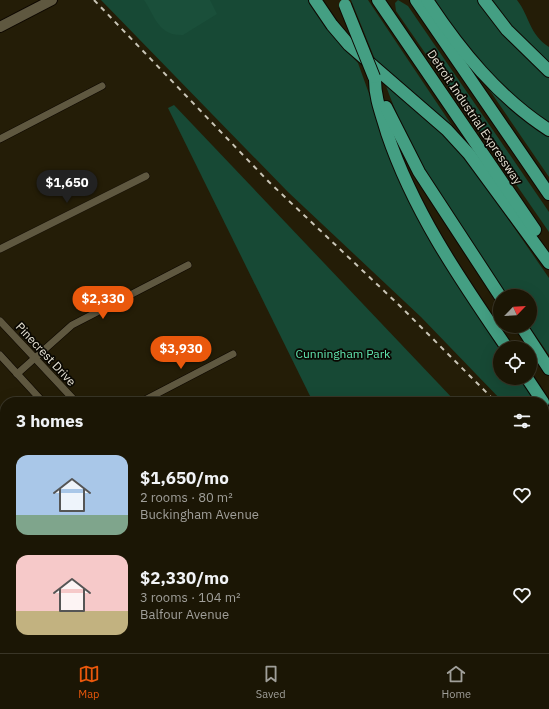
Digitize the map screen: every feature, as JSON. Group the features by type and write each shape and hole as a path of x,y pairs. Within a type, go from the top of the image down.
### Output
{"highway":[{"path":"315,0 332,25 349,45 447,130 469,154 549,263"},
{"name":"Detroit Industrial Expressway","path":"378,0 549,250"},
{"name":"Detroit Industrial Expressway","path":"416,0 549,194"},
{"path":"427,0 458,42 492,83 517,107 549,130"},
{"path":"484,0 508,30 549,71"},
{"path":"344,3 402,141 419,172 495,289"},
{"path":"375,78 375,94 391,143 417,205 432,234 452,266 502,341"},
{"path":"526,333 549,368"},
{"path":"531,385 539,397"}],"main road":[{"path":"0,26 52,0"}],"street":[{"path":"0,138 102,86"},
{"path":"0,249 146,176"},
{"path":"17,374 36,359 72,325 188,265"},
{"name":"Pinecrest Drive","path":"0,321 71,397"},
{"path":"151,397 233,354"},
{"path":"1,358 38,397"}],"green space":[{"path":"101,0 308,0 340,44 358,63 376,113 419,220 454,280 495,341 493,341 493,385 524,385 532,397 498,397 421,317 288,192"},
{"path":"144,0 210,0 217,14 183,35 175,34 168,32 158,24"},
{"path":"351,0 368,0 455,130 378,67"},
{"path":"398,0 408,6 549,212 549,232 396,11 395,3"},
{"path":"434,0 481,0 512,42 529,60 549,77 549,124 524,106 499,83 470,49"},
{"path":"491,0 517,0 537,37 549,47 549,62 511,26"},
{"path":"385,83 448,139 479,177 549,278 549,355 534,333 537,333 537,289 503,289 423,167 396,112"},
{"path":"488,84 532,124 549,136 549,177 486,85"},
{"name":"Cunningham Park","path":"174,105 451,397 311,397 168,108"}],"railway":[{"path":"94,0 269,182 400,306 491,397"}]}
